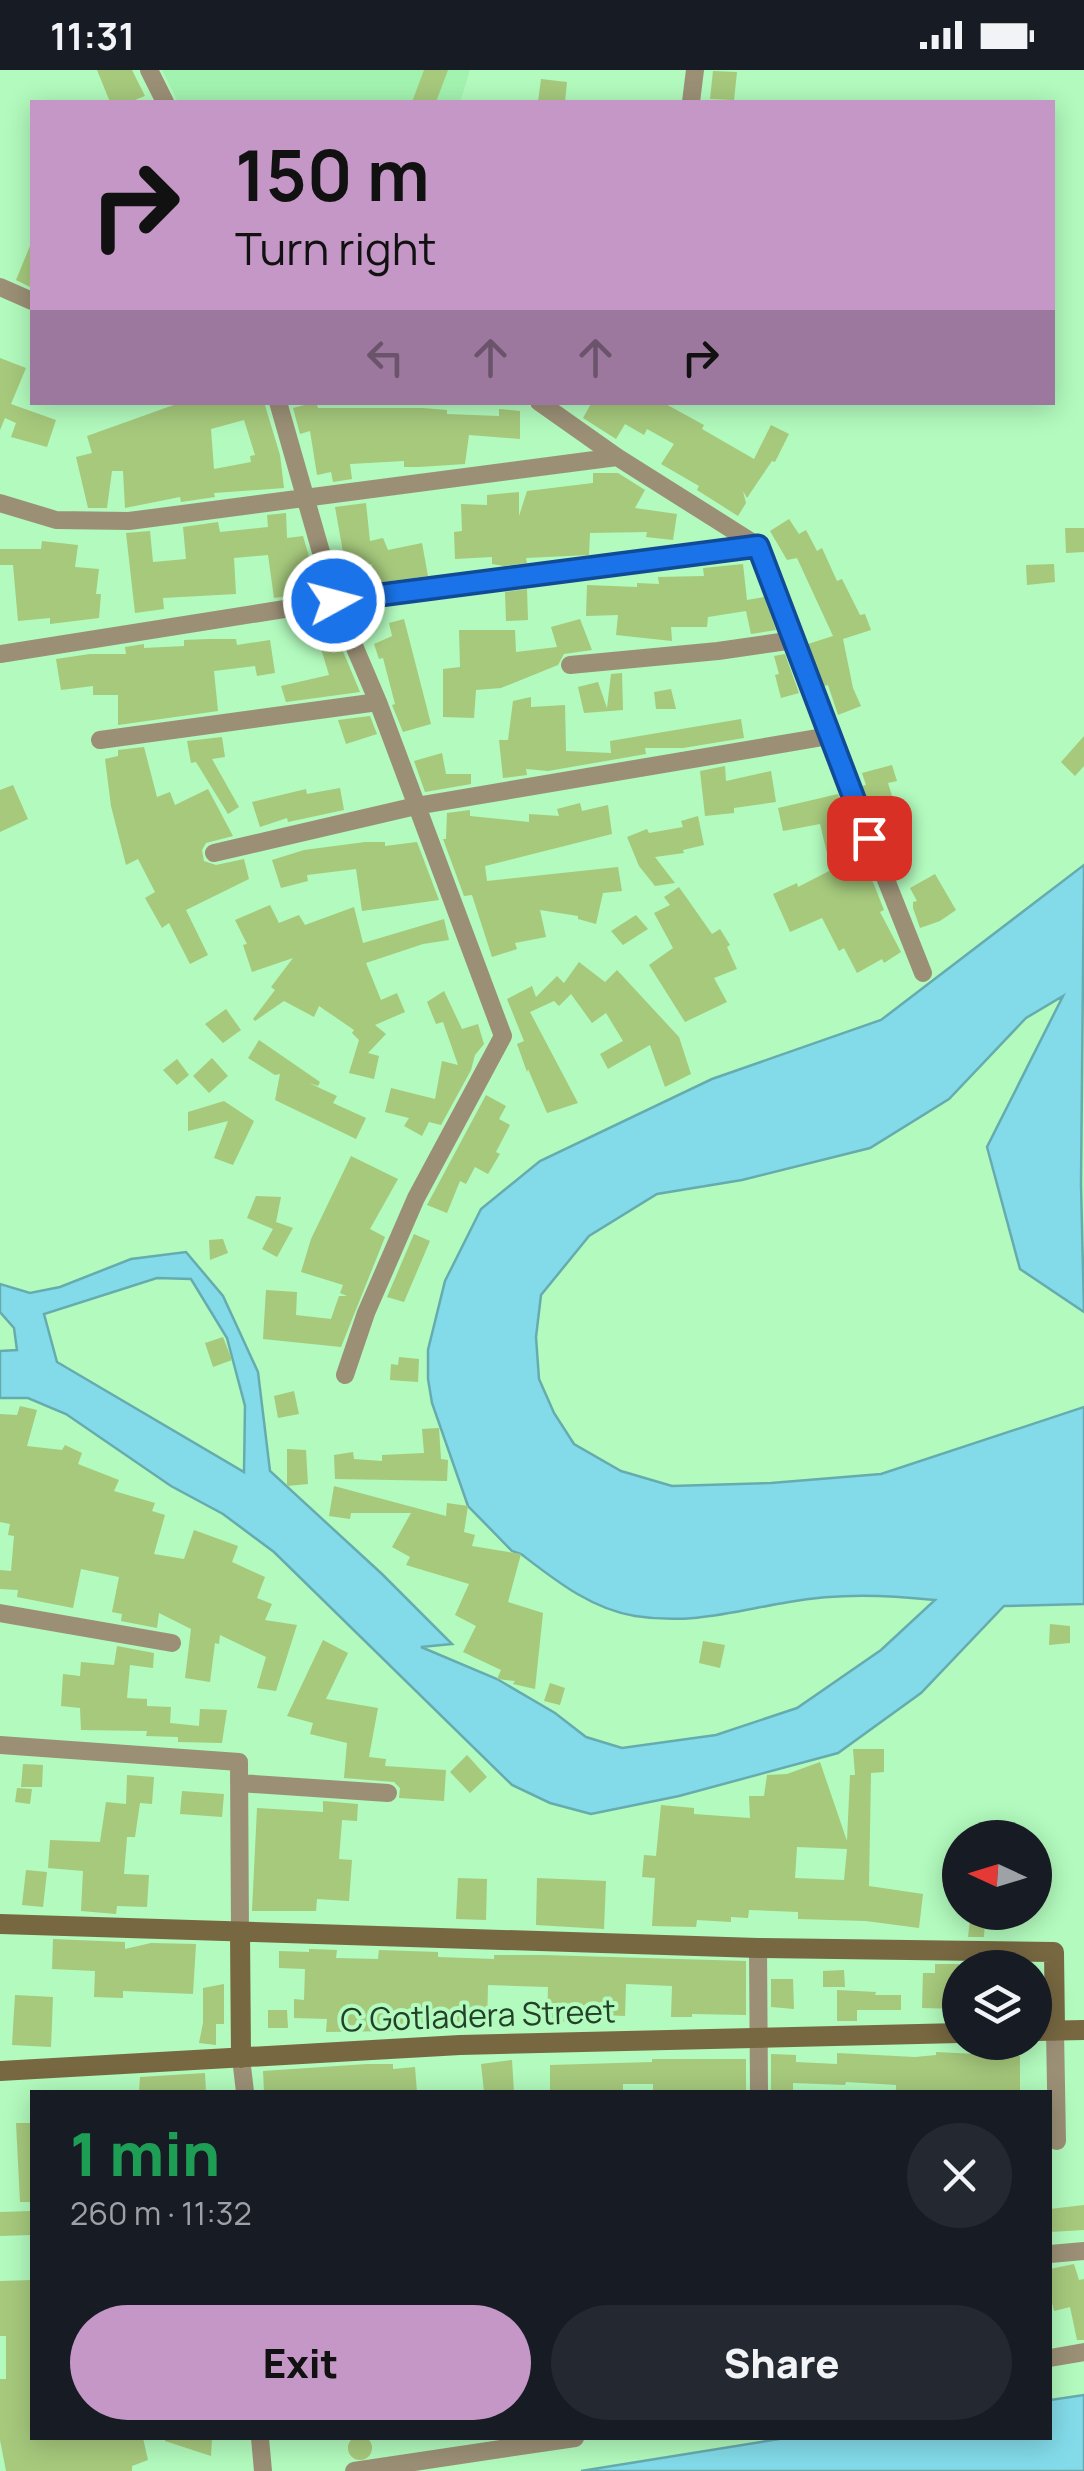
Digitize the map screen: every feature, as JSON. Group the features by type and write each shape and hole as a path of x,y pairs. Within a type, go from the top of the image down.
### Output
{"street":[{"path":"149,70 164,100"},
{"path":"691,100 696,70"},
{"path":"0,287 30,300"},
{"path":"279,405 334,601 378,702 503,1036 422,1184 366,1313 345,1375"},
{"path":"543,405 616,457 758,546 923,974"},
{"path":"0,503 56,520 129,520 616,457"},
{"path":"0,654 334,601 758,546"},
{"path":"570,664 794,640"},
{"path":"100,740 378,702"},
{"path":"214,853 416,806 829,736"},
{"path":"0,1614 172,1643"},
{"path":"0,1745 238,1762 241,2058 245,2090"},
{"path":"239,1783 388,1793"},
{"path":"0,1924 942,1950"},
{"path":"758,1948 758,2090"},
{"path":"1052,2031 1084,2030"},
{"name":"C Gotladera Street","path":"0,2072 601,2040 942,2034"},
{"path":"1048,2060 1051,2090"},
{"path":"1052,2095 1057,2141"},
{"path":"1052,2254 1084,2251"},
{"path":"1052,2358 1084,2352"},
{"path":"260,2440 262,2471"},
{"path":"354,2471 562,2440"}],"shaded area":[{"path":"162,70 470,70 461,100 177,100"}],"water":[{"path":"1084,865 1084,1312 1020,1269 987,1147 1063,996 1026,1018 949,1099 870,1148 742,1180 657,1194 589,1236 541,1295 536,1337 539,1379 574,1444 621,1471 672,1486 881,1474 1084,1407 1084,1604 1004,1606 921,1693 838,1753 679,1796 591,1814 550,1803 512,1785 274,1552 223,1514 171,1486 66,1414 28,1398 0,1398 0,1351 17,1350 14,1328 0,1312 0,1284 30,1293 60,1287 131,1259 186,1252 223,1296 258,1372 270,1471 452,1644 421,1647 497,1679 555,1713 586,1737 622,1748 716,1735 797,1708 881,1650 935,1600 826,1597 676,1619 635,1616 603,1607 512,1551 468,1506 432,1403 428,1350 445,1281 481,1209 540,1161 712,1079 881,1020","holes":["157,1278 191,1279 227,1338 245,1406 244,1472 57,1362 44,1314"]},
{"path":"1084,2395 1084,2471 581,2471 773,2440 1052,2440 1052,2400"}],"building":[{"path":"97,70 132,70 145,96 109,100"},
{"path":"424,70 448,70 437,100 413,100"},
{"path":"713,71 737,72 734,100 710,99"},
{"path":"541,79 567,82 565,100 538,100"},
{"path":"30,246 30,287 16,280"},
{"path":"0,358 26,368 11,404 56,420 47,447 11,437 16,423 5,418 0,430"},
{"path":"174,405 265,405 280,455 284,488 214,493 215,497 181,502 180,497 125,508 123,471 112,471 107,508 88,508 76,457 92,453 87,436","holes":["244,420 255,455 250,456 251,462 214,469 211,429"]},
{"path":"590,405 667,405 754,459 771,425 789,434 775,462 747,498 743,491 746,503 738,516 697,490 699,486 661,464 674,444 647,429 644,435 625,424 616,439 583,418"},
{"path":"293,408 423,408 447,410 447,414 499,416 499,409 520,411 520,439 469,435 465,464 350,464 352,479 333,482 331,472 317,475 310,431 300,434"},
{"path":"593,473 618,473 645,490 635,508 677,514 673,540 646,537 647,532 590,533 589,555 526,558 527,563 504,566 492,564 492,557 455,559 454,532 462,531 461,504 487,505 487,495 519,492 519,516 527,491 593,483"},
{"path":"366,503 370,541 383,538 388,550 422,543 428,576 375,583 372,564 346,569 335,507"},
{"path":"286,513 287,538 303,536 319,591 274,598 268,555 234,558 236,594 163,598 164,609 135,613 126,533 150,531 153,562 186,559 183,527 218,522 220,532 268,527 267,515"},
{"path":"789,519 799,534 806,530 817,551 822,548 837,581 842,579 871,630 843,639 853,688 861,706 838,715 808,644 833,636 797,558 787,560 770,531"},
{"path":"1065,528 1084,528 1084,552 1066,553"},
{"path":"42,541 78,545 75,567 99,569 99,618 50,624 50,618 18,621 13,565 0,565 0,549 41,549"},
{"path":"743,564 747,600 764,597 776,630 751,634 746,611 708,617 707,627 671,627 672,641 616,635 618,615 586,616 587,585 637,587 637,583 659,584 658,577 704,576 703,568"},
{"path":"1054,564 1055,582 1027,585 1026,565"},
{"path":"527,589 528,620 506,621 505,592"},
{"path":"329,618 360,692 286,702 281,686 329,675 320,645 309,646 305,623"},
{"path":"404,619 431,724 403,732 392,705 395,704 383,658 379,659 374,644 392,636 389,623"},
{"path":"580,619 592,650 564,654 558,665 501,688 476,690 474,718 443,717 443,669 460,667 459,630 515,630 516,652 557,647 551,627"},
{"path":"236,639 237,645 270,640 275,673 257,676 255,666 214,671 218,711 118,725 118,695 93,695 93,686 61,690 56,659 126,654 125,647 144,644 144,648 184,646 184,640"},
{"path":"785,654 799,693 781,698 774,656"},
{"path":"622,673 623,710 584,713 578,687 598,682 607,708 611,674"},
{"path":"671,689 676,709 656,709 654,692"},
{"path":"531,697 531,707 565,705 566,751 611,753 610,741 741,719 744,738 683,748 645,748 646,754 548,771 526,769 527,775 503,778 499,740 508,740 513,701"},
{"path":"370,716 377,734 346,744 338,720"},
{"path":"1084,736 1084,766 1075,776 1061,762"},
{"path":"222,737 225,757 212,759 239,807 228,814 196,762 191,763 187,741"},
{"path":"144,747 157,797 170,792 175,805 208,789 233,836 206,843 202,850 204,861 216,865 244,859 249,879 186,910 208,955 190,964 169,923 162,928 145,898 155,892 138,859 126,865 111,806 105,759 118,756 118,750"},
{"path":"442,753 446,774 471,774 471,784 425,792 414,761"},
{"path":"892,765 897,781 888,783 901,825 880,831 862,786 866,785 862,773"},
{"path":"725,766 726,781 771,771 776,802 705,816 700,771"},
{"path":"13,785 28,819 0,832 0,790"},
{"path":"340,788 344,810 288,822 287,818 260,827 252,802 306,789 307,794"},
{"path":"838,794 884,910 880,912 901,952 857,973 844,948 839,951 822,918 790,932 773,894 797,883 798,887 831,870 820,824 783,831 778,808"},
{"path":"580,803 582,811 608,805 612,834 485,866 487,881 618,867 622,891 603,893 596,924 578,916 540,910 546,937 515,943 517,949 492,957 472,895 464,896 443,839 447,813 470,810 470,816 529,822 529,814 559,816 557,809"},
{"path":"698,816 704,845 683,850 684,853 655,857 675,883 655,886 639,866 627,837 647,829 649,833 683,827 681,821"},
{"path":"385,842 385,846 417,842 439,900 362,911 356,869 307,875 308,881 281,888 272,860 304,850"},
{"path":"935,874 956,910 920,928 913,908 917,901 910,888"},
{"path":"679,887 712,934 720,929 737,969 714,978 727,1002 685,1022 649,965 673,948 654,913 670,905 664,897"},
{"path":"270,905 279,923 299,915 305,925 354,907 363,943 444,919 449,940 423,944 366,963 381,1000 397,993 405,1012 375,1025 386,1034 368,1053 379,1056 374,1079 349,1073 359,1040 352,1033 354,1030 319,1006 314,1017 284,1001 253,1019 293,958 252,972 243,945 247,944 235,920"},
{"path":"636,915 648,929 623,945 611,931"},
{"path":"579,962 605,982 617,970 679,1037 691,1074 665,1087 650,1045 608,1069 600,1054 623,1041 606,1013 592,1023 571,994 559,1006 554,1001 530,1012 578,1103 547,1113 517,1044 524,1041 507,999 532,986 536,997 557,976 564,983"},
{"path":"444,991 462,1029 478,1024 484,1044 441,1125 429,1122 422,1136 404,1126 409,1118 385,1112 391,1088 435,1099 442,1061 458,1065 443,1022 436,1024 427,1002"},
{"path":"226,1009 241,1030 223,1043 205,1024"},
{"path":"259,1040 320,1082 318,1086 309,1083 337,1096 333,1103 366,1118 356,1139 275,1100 280,1074 275,1075 248,1058"},
{"path":"212,1058 228,1076 209,1093 193,1076"},
{"path":"177,1059 189,1075 177,1085 163,1070"},
{"path":"486,1095 506,1106 499,1119 510,1125 496,1152 500,1154 488,1174 475,1167 466,1184 460,1181 447,1213 427,1205"},
{"path":"224,1101 254,1121 233,1165 214,1158 228,1121 188,1131 188,1112"},
{"path":"351,1156 398,1179 370,1229 385,1237 341,1347 263,1339 266,1290 297,1292 296,1315 331,1319 339,1296 347,1296 340,1293 343,1285 301,1272 311,1239"},
{"path":"256,1196 281,1197 276,1222 293,1228 277,1257 262,1249 273,1229 247,1218"},
{"path":"414,1234 430,1241 404,1302 387,1297"},
{"path":"223,1239 228,1253 210,1260 209,1240"},
{"path":"223,1337 232,1360 213,1367 205,1343"},
{"path":"399,1357 419,1359 418,1382 390,1380 391,1364 398,1365"},
{"path":"294,1391 299,1414 278,1418 274,1396"},
{"path":"20,1406 37,1410 27,1446 62,1450 65,1445 82,1453 78,1464 119,1480 114,1491 155,1503 152,1511 165,1515 154,1554 184,1559 194,1530 238,1546 232,1562 265,1577 257,1598 272,1604 265,1620 297,1625 276,1691 257,1688 266,1657 220,1635 219,1644 215,1643 210,1682 185,1678 191,1629 159,1613 157,1628 121,1621 122,1614 112,1612 119,1577 81,1569 73,1608 17,1597 18,1590 0,1589 0,1570 11,1571 14,1536 8,1535 10,1524 0,1522 0,1414 17,1415"},
{"path":"439,1428 441,1459 448,1460 447,1481 335,1479 334,1455 353,1452 354,1459 382,1461 382,1455 424,1453 422,1429"},
{"path":"287,1449 306,1450 308,1484 287,1486"},
{"path":"334,1486 446,1516 447,1503 468,1506 464,1532 475,1535 472,1546 521,1554 508,1602 543,1613 535,1689 497,1679 501,1670 463,1652 476,1626 455,1615 469,1584 406,1565 410,1557 392,1547 411,1513 351,1513 350,1519 329,1516"},
{"path":"1050,1624 1070,1626 1070,1643 1049,1645"},
{"path":"323,1640 348,1653 326,1699 378,1708 369,1757 386,1759 385,1766 446,1770 444,1801 399,1798 400,1788 394,1782 344,1778 347,1743 310,1734 313,1723 287,1716"},
{"path":"703,1641 725,1645 720,1668 699,1663"},
{"path":"117,1646 154,1653 153,1668 130,1665 127,1698 147,1699 147,1706 171,1707 170,1723 199,1726 200,1709 227,1710 222,1743 178,1742 178,1737 146,1736 147,1731 81,1730 80,1708 61,1706 63,1674 80,1676 81,1662 114,1665"},
{"path":"550,1683 565,1688 560,1705 544,1701"},
{"path":"853,1749 884,1749 884,1772 871,1773 869,1886 923,1894 919,1928 866,1921 798,1919 798,1912 749,1910 748,1918 731,1917 731,1922 697,1920 696,1927 652,1926 655,1878 642,1877 644,1855 656,1856 661,1805 694,1808 694,1814 750,1818 749,1796 764,1796 767,1775 787,1774 820,1762 847,1841 850,1775 855,1775","holes":["797,1847 847,1849 844,1880 795,1878"]},
{"path":"467,1755 487,1777 470,1793 450,1772"},
{"path":"23,1764 43,1765 42,1787 21,1787"},
{"path":"127,1775 154,1777 152,1804 140,1803 135,1837 127,1837 124,1874 149,1875 147,1907 117,1906 116,1914 81,1911 83,1871 48,1868 50,1840 100,1842 106,1802 126,1804"},
{"path":"17,1788 32,1789 30,1804 15,1802"},
{"path":"182,1791 224,1794 222,1817 180,1814"},
{"path":"323,1801 358,1804 357,1821 342,1820 339,1859 352,1860 349,1901 317,1899 316,1911 252,1911 257,1808 323,1812"},
{"path":"26,1870 47,1872 43,1907 22,1905"},
{"path":"458,1878 487,1879 486,1920 456,1919"},
{"path":"537,1878 606,1881 604,1929 536,1925"},
{"path":"969,1930 984,1930 984,1937 968,1937"},
{"path":"53,1939 125,1942 125,1949 151,1943 196,1944 193,1994 123,1991 123,1998 94,1997 95,1971 52,1969"},
{"path":"337,1950 336,1958 378,1959 379,1950 494,1959 494,1955 544,1955 746,1961 746,2015 671,2017 672,1986 626,1984 625,2016 578,2014 578,2022 547,2021 548,1987 488,1985 487,2026 421,2025 421,2029 396,2031 326,2032 327,2019 294,2018 294,1999 304,2000 305,1969 279,1968 279,1951"},
{"path":"935,1964 942,1964 942,2009 922,2008 923,1973 935,1973"},
{"path":"844,1970 845,1987 823,1987 823,1971"},
{"path":"771,1979 793,1979 794,2009 771,2007"},
{"path":"224,1984 224,2024 216,2024 216,2045 199,2043 203,1988"},
{"path":"837,1990 901,1995 901,2010 857,2010 857,2021 837,2021"},
{"path":"15,1995 53,1997 51,2047 12,2045"},
{"path":"268,2010 287,2010 288,2028 268,2028"},
{"path":"936,2052 942,2052 942,2060 1020,2060 1020,2090 896,2090 896,2085 846,2082 793,2083 793,2090 771,2090 771,2054 796,2055 796,2062 837,2064 837,2053 915,2057"},
{"path":"746,2059 746,2090 653,2090 653,2084 623,2084 623,2090 550,2090 550,2065"},
{"path":"512,2060 514,2090 484,2090 481,2064"},
{"path":"393,2064 393,2069 415,2067 417,2090 264,2090 263,2071"},
{"path":"205,2073 206,2090 139,2090 140,2077"},
{"path":"16,2123 30,2123 30,2202 20,2202"},
{"path":"1084,2205 1084,2230 1052,2232 1052,2209"},
{"path":"30,2211 30,2235 0,2236 0,2212"},
{"path":"1074,2264 1079,2280 1084,2279 1084,2340 1077,2340 1070,2307 1054,2311 1052,2269"},
{"path":"30,2280 30,2440 143,2440 148,2460 132,2466 132,2471 6,2471 0,2440 0,2379 6,2379 6,2336 0,2336 0,2281"},
{"path":"212,2440 211,2456 165,2441"},
{"path":"352,2440 368,2440 371,2452 364,2459 356,2459 349,2452"}],"route":[{"path":"334,601 758,546 869,838"}]}
